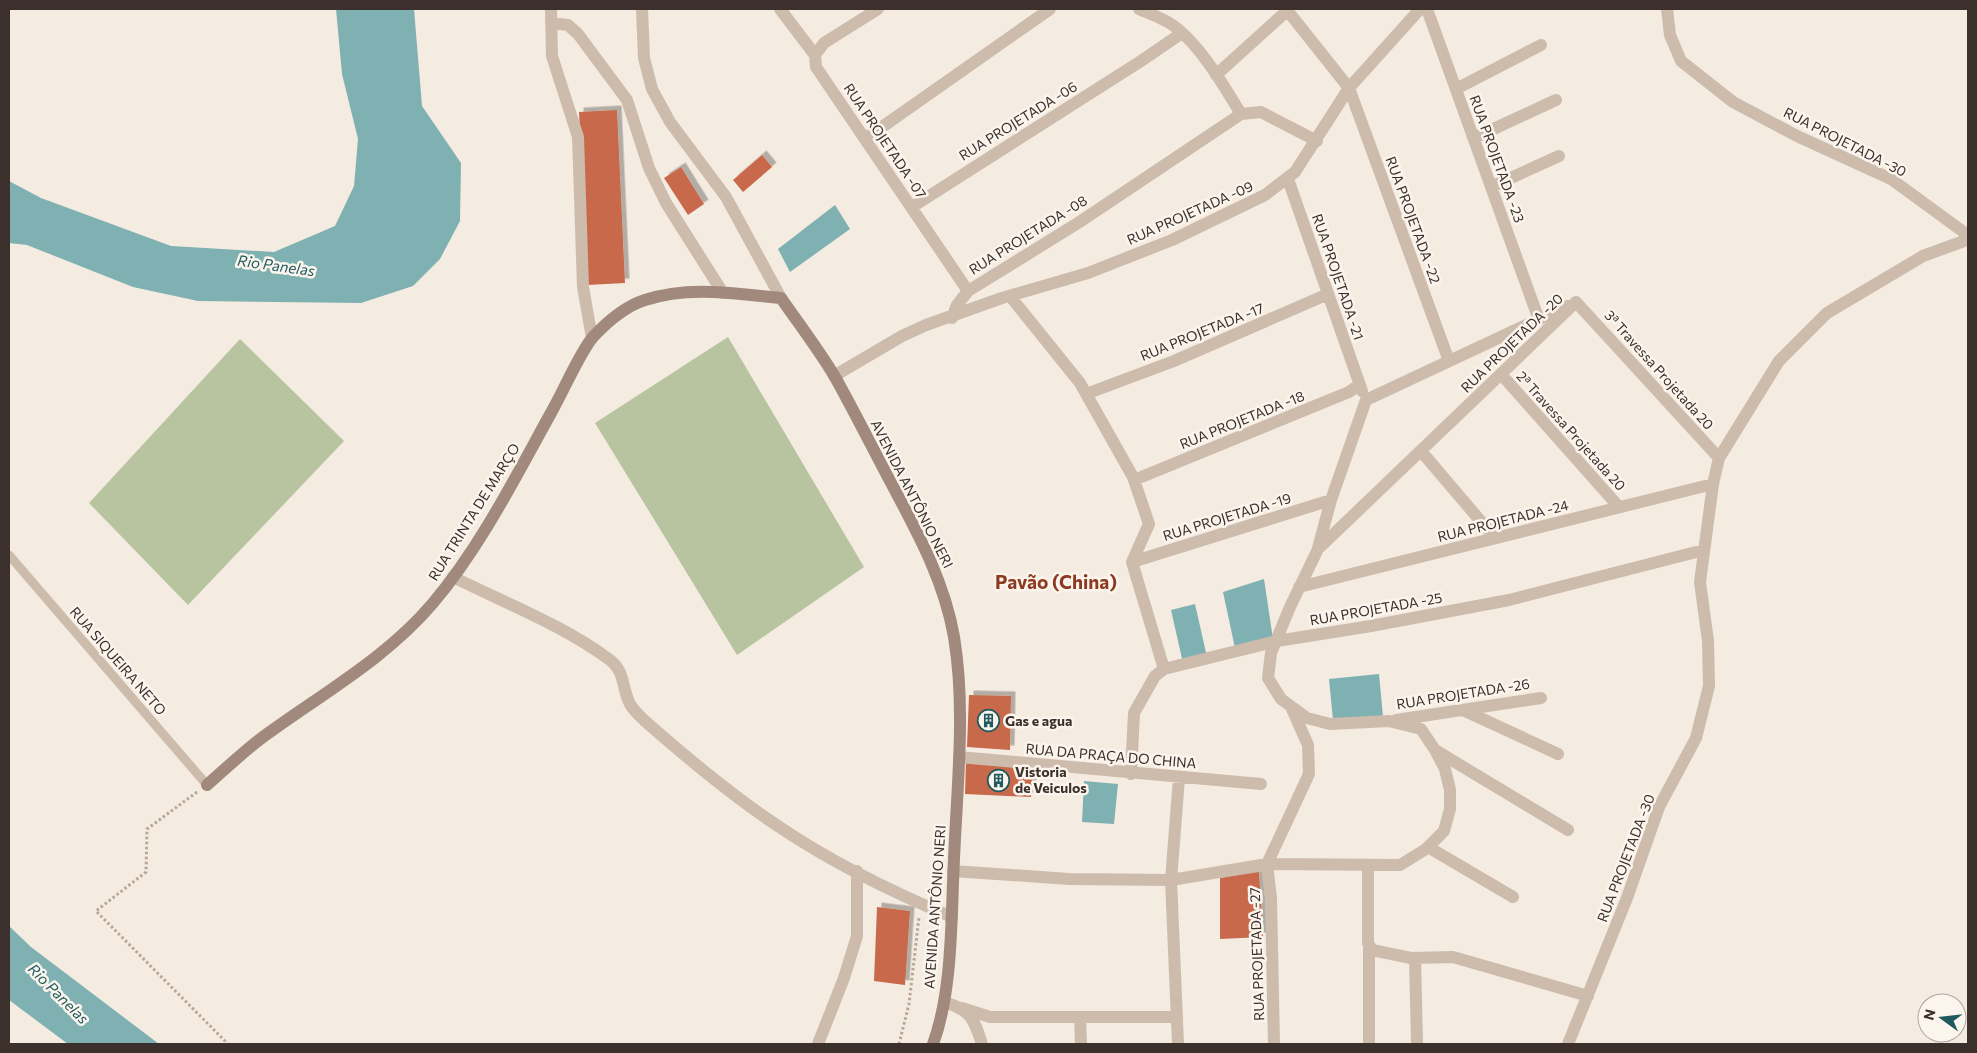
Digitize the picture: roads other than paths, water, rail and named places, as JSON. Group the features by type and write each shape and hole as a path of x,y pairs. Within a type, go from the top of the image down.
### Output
{"street":[{"path":"551,9 552,56 578,137 583,287 592,338"},
{"path":"642,9 644,58 652,89 670,122 726,197 781,298"},
{"name":"RUA PROJETADA -07","path":"780,9 815,55 816,67 968,291"},
{"path":"815,55 824,43 878,9"},
{"path":"865,139 1050,9"},
{"path":"1139,9 1172,25 1182,33 1216,76 1241,114 1261,112 1317,141"},
{"path":"1216,76 1288,9"},
{"name":"RUA PROJETADA -22","path":"1288,9 1349,88 1449,361"},
{"name":"RUA PROJETADA -09","path":"952,318 1010,296 1088,273 1172,240 1231,213 1288,179 1317,141 1349,88 1420,9"},
{"name":"RUA PROJETADA -23","path":"1427,9 1539,320"},
{"name":"RUA PROJETADA -30","path":"1568,1044 1627,898 1658,807 1696,738 1710,686 1708,641 1700,582 1714,484 1720,458 1779,361 1827,313 1923,256 1964,242 1965,233 1891,179 1797,136 1733,102 1680,62 1670,35 1667,9"},
{"path":"551,23 568,26 578,34 627,100 647,161 666,203 723,293"},
{"name":"RUA PROJETADA -06","path":"912,207 1141,62 1182,33"},
{"path":"1456,89 1541,45"},
{"path":"1474,138 1556,100"},
{"name":"RUA PROJETADA -08","path":"952,318 957,305 968,291 1078,223 1241,114"},
{"path":"1491,187 1559,156"},
{"name":"RUA PROJETADA -21","path":"1288,179 1359,385 1366,400"},
{"path":"592,338 620,313 644,300 665,295 701,290 781,298"},
{"name":"RUA PROJETADA -17","path":"1086,394 1174,361 1328,294"},
{"path":"1010,296 1086,394 1134,480 1149,524 1132,562 1164,669 1156,676 1134,713 1131,774"},
{"name":"AVENIDA ANTÔNIO NERI","path":"781,298 834,376 918,534 936,570 945,596 954,637 959,685 959,757 952,917 944,1002 933,1044"},
{"name":"3ª Travessa Projetada 20","path":"1576,302 1720,458"},
{"name":"RUA PROJETADA -20","path":"1366,400 1576,302"},
{"name":"RUA PROJETADA -20","path":"1292,709 1281,699 1268,678 1271,653 1318,549 1576,302"},
{"path":"834,376 902,336 926,325 952,318"},
{"name":"RUA TRINTA DE MARÇO","path":"207,785 259,740 304,710 413,626 453,577 489,521 592,338"},
{"name":"2ª Travessa Projetada 20","path":"1501,374 1619,507"},
{"name":"RUA PROJETADA -18","path":"1134,480 1349,392 1359,385"},
{"path":"1318,549 1331,500 1366,400"},
{"path":"1421,451 1495,538"},
{"name":"RUA PROJETADA -24","path":"1300,586 1714,484"},
{"name":"RUA PROJETADA -19","path":"1132,562 1331,500"},
{"name":"RUA PROJETADA -25","path":"1164,669 1277,641 1371,626 1508,600 1704,550"},
{"path":"453,577 559,629 611,661 619,669 630,704 673,746 778,826 920,904 952,917"},
{"name":"RUA PROJETADA -26","path":"1292,709 1307,718 1330,724 1389,721 1541,698"},
{"path":"1267,864 1309,774 1308,745 1292,709"},
{"path":"1463,710 1558,754"},
{"name":"RUA PROJETADA -26","path":"1389,721 1421,729 1435,750"},
{"path":"1435,750 1568,830"},
{"path":"953,871 1069,878 1171,880 1267,864 1400,865 1427,848 1444,830 1450,809 1450,790 1444,769 1435,750"},
{"name":"RUA DA PRAÇA DO CHINA","path":"959,757 1131,774 1261,784"},
{"path":"1178,1044 1171,880 1179,778"},
{"path":"1427,848 1514,897"},
{"name":"RUA PROJETADA -27","path":"1267,864 1272,898 1274,1044"},
{"path":"1368,865 1370,1044"},
{"path":"818,1044 844,978 857,936 857,871"},
{"path":"1369,948 1382,953 1415,958 1453,957 1588,996"},
{"path":"1415,958 1417,1044"},
{"path":"944,1002 990,1017 1177,1017"},
{"path":"962,1008 971,1015 982,1044"},
{"path":"1080,1017 1081,1044"}],"lane":[{"name":"RUA SIQUEIRA NETO","path":"9,555 207,785"}],"water":[{"name":"Rio Panelas","path":"336,9 414,9 422,106 461,163 460,221 440,259 413,286 361,303 198,301 133,287 27,245 9,243 9,181 41,198 171,246 274,252 335,226 354,186 358,139 342,74"},
{"path":"835,205 850,229 790,272 778,249"},
{"path":"1264,579 1273,639 1235,648 1223,592"},
{"path":"1195,604 1207,657 1183,663 1171,610"},
{"path":"1379,674 1383,717 1333,720 1329,679"},
{"path":"1084,781 1118,784 1114,824 1082,822"},
{"name":"Rio Panelas","path":"9,926 31,947 159,1044 68,1044 9,1000"}],"place":[{"name":"Gas e agua","path":"989,721"},
{"name":"Vistoria de Veiculos","path":"999,780"}],"district":[{"name":"Pavão (China)","path":"1056,582"}]}
